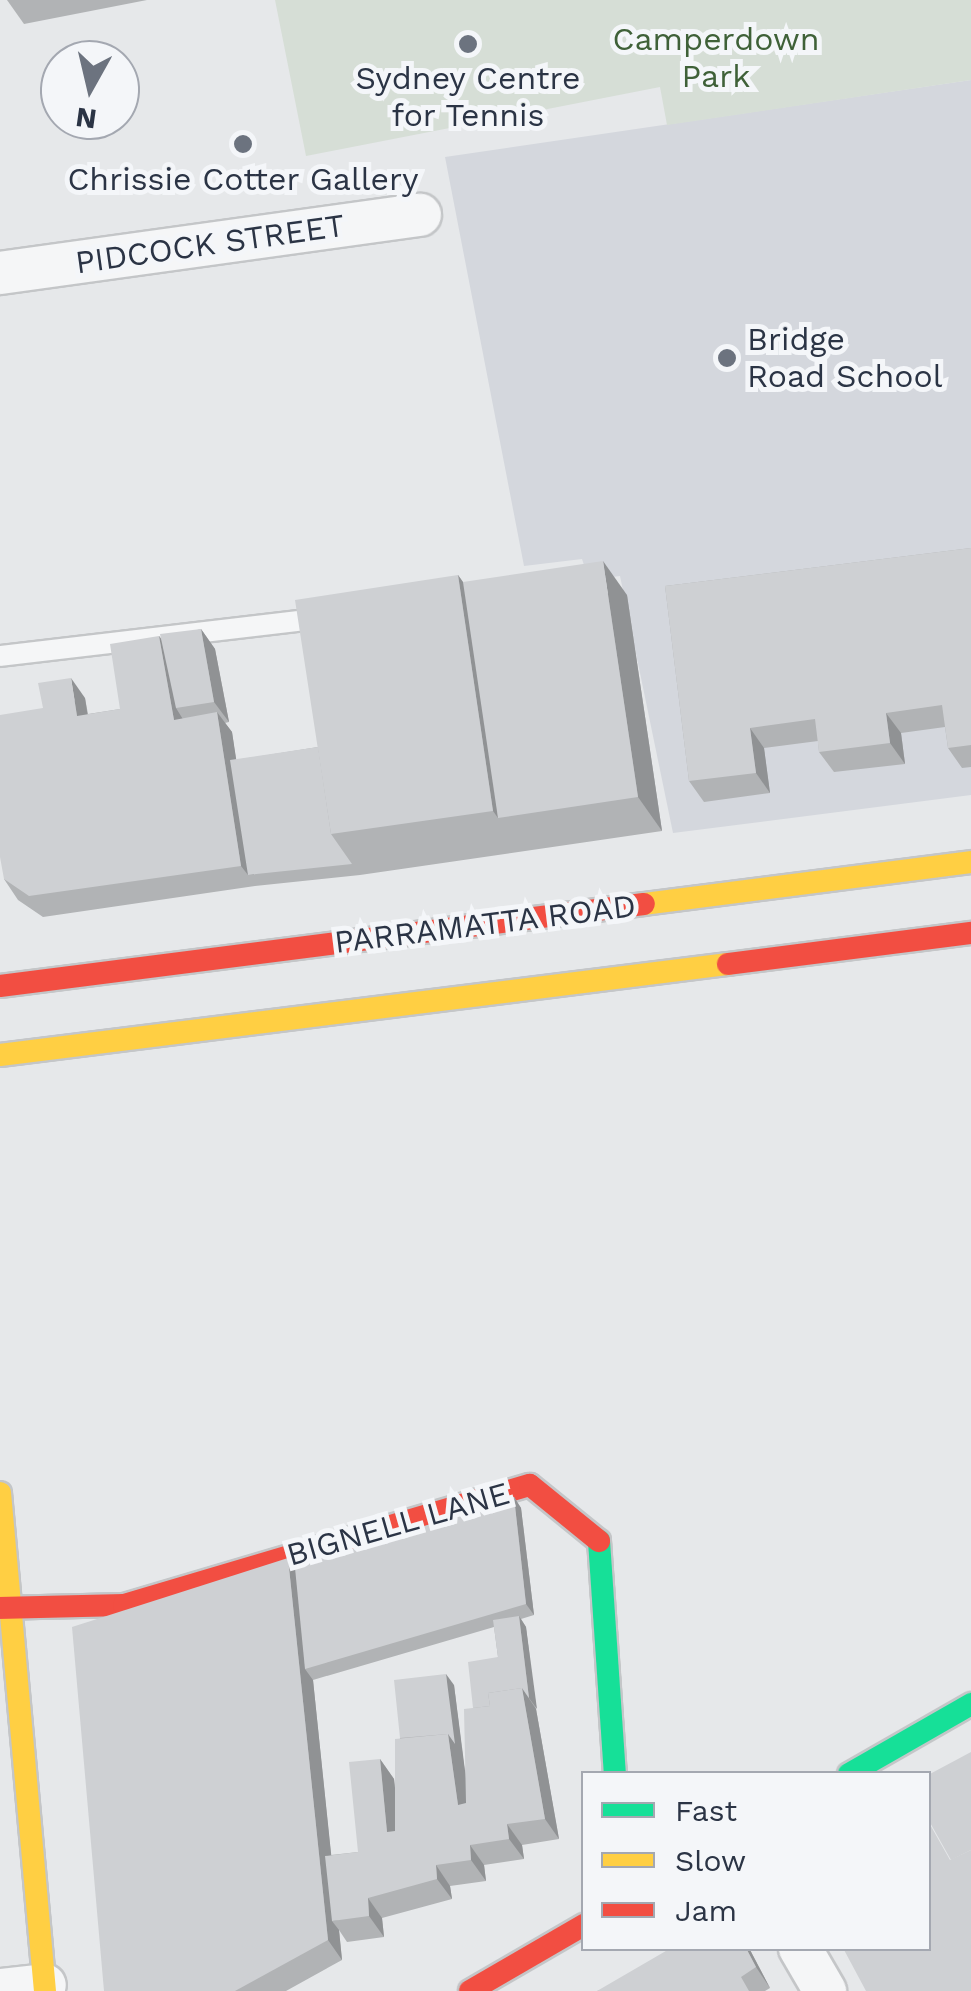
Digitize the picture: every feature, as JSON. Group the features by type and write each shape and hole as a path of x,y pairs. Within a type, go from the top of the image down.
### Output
{"main road":[{"name":"PARRAMATTA ROAD","path":"0,986 971,862"},
{"path":"0,1055 971,933"},
{"name":"BIGNELL LANE","path":"5,1608 124,1605 530,1485 599,1540 615,1771"},
{"path":"0,1492 5,1608 45,1988"},
{"path":"854,1771 971,1704"},
{"path":"470,1991 581,1927"}],"street":[{"name":"PIDCOCK STREET","path":"0,273 420,215"},
{"path":"802,1951 825,1991"},
{"path":"0,1990 45,1988"}],"lane":[{"path":"0,656 356,614"}],"shaded area":[{"name":"Bridge Road School","path":"971,80 971,795 673,833 620,576 589,580 582,559 524,566 445,157"}],"green space":[{"name":"Camperdown Park","path":"275,0 971,0 971,80 667,125 660,87 306,156"}],"building":[{"path":"971,548 971,745 948,748 942,705 886,713 890,743 819,752 815,719 750,728 756,773 689,781 665,586"},
{"path":"603,561 638,797 498,818 463,582"},
{"path":"458,575 493,811 331,834 295,600"},
{"path":"201,629 214,702 176,708 160,634"},
{"path":"159,636 174,720 217,712 241,866 29,896 4,879 0,857 0,715 43,708 38,683 71,678 77,716 120,709 110,644"},
{"path":"318,747 331,834 352,864 248,875 230,760"},
{"path":"514,1497 526,1604 305,1669 295,1568"},
{"path":"288,1558 328,1940 235,1991 104,1991 72,1627"},
{"path":"519,1616 529,1698 522,1688 488,1693 490,1706 473,1708 468,1662 498,1657 493,1620"},
{"path":"446,1674 455,1744 448,1734 400,1738 394,1680"},
{"path":"522,1688 545,1819 507,1824 509,1839 470,1845 471,1860 436,1865 437,1879 368,1898 369,1916 332,1921 325,1856 358,1852 349,1762 380,1759 387,1832 395,1831 395,1739 448,1734 458,1805 466,1803 464,1709 490,1706 488,1693"},
{"path":"971,1752 971,1850 951,1860 931,1824 931,1773"},
{"path":"931,1826 950,1860 971,1850 971,1991 866,1991 845,1951 931,1951"},
{"path":"666,1951 748,1951 756,1967 741,1977 749,1991 597,1991"}],"traffic: fast":[{"path":"599,1541 615,1771"},
{"path":"854,1771 971,1704"}],"traffic: slow":[{"path":"644,904 971,862"},
{"path":"0,1055 728,964"},
{"path":"0,1493 45,1991"}],"traffic: jam":[{"path":"0,986 644,904"},
{"path":"728,964 971,933"},
{"path":"0,1608 124,1605 530,1485 599,1541"},
{"path":"470,1991 581,1927"}],"place":[{"name":"Sydney Centre for Tennis","path":"468,44"},
{"name":"Chrissie Cotter Gallery","path":"243,144"},
{"name":"Bridge Road School","path":"727,358"}]}
